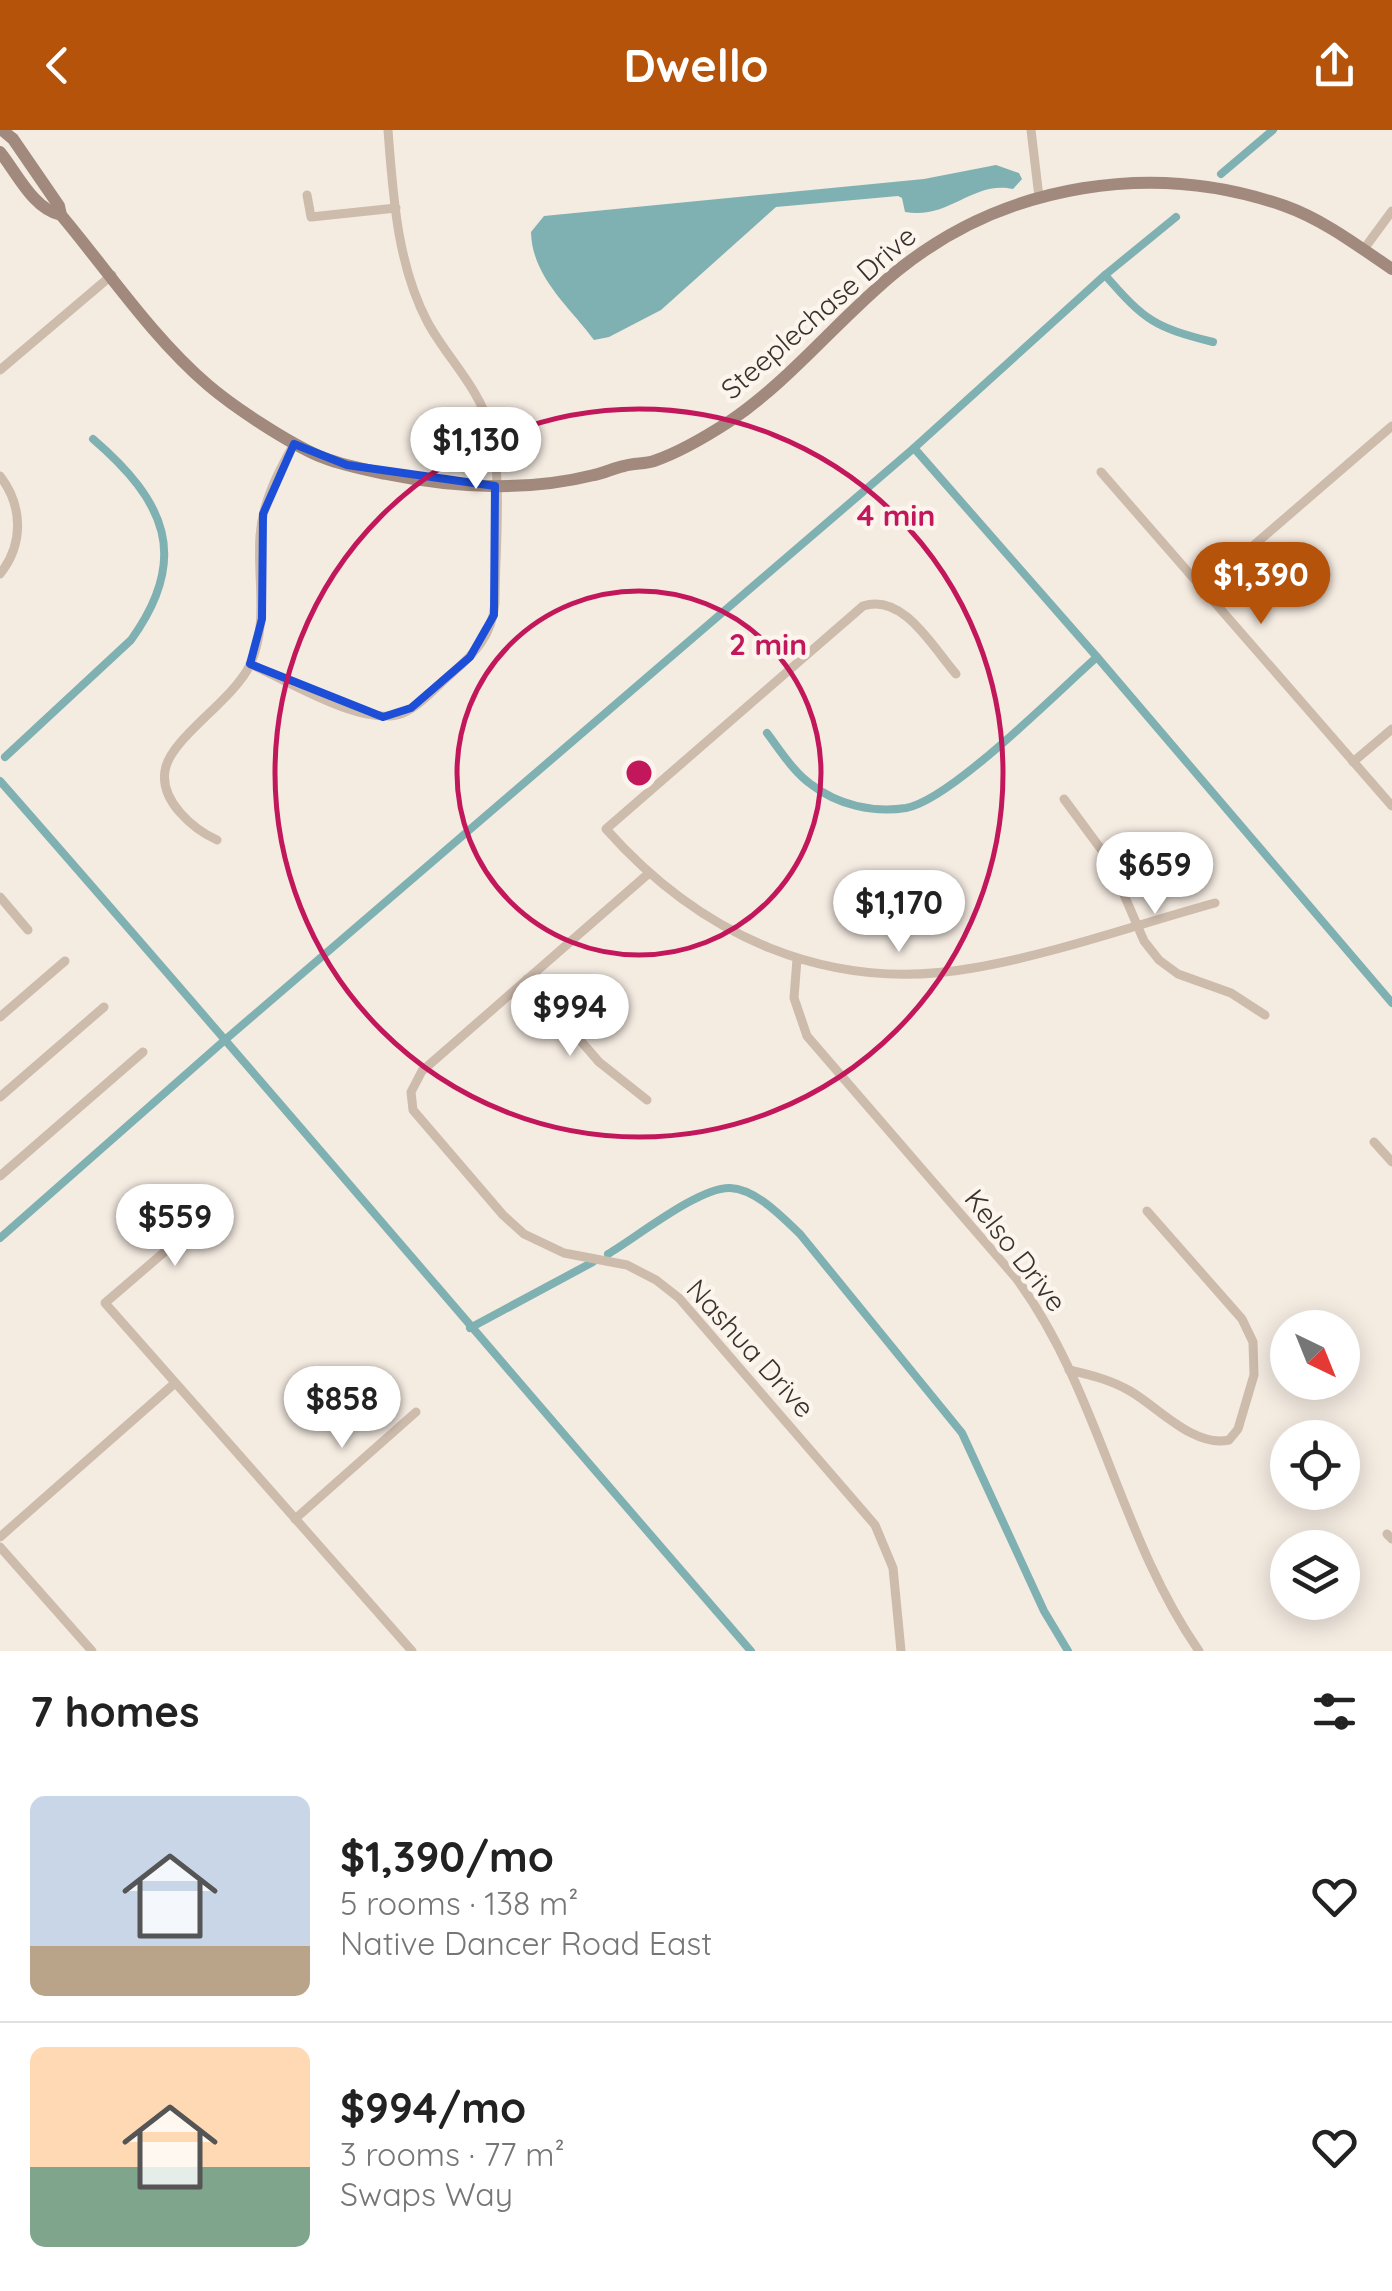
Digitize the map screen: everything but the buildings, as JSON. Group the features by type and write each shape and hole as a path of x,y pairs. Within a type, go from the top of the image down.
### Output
{"street":[{"name":"Steeplechase Drive","path":"2,130 59,206 61,215 170,349 208,386 294,444 347,466 448,484 521,486 572,480 651,462 702,438 771,390 844,316 914,259 984,216 1039,197 1104,184 1184,182 1216,187 1286,206 1316,219 1392,269"},
{"path":"250,664 364,715 389,717 411,708 475,653 492,626 496,604 496,486 492,441 474,390 419,304 404,258 388,130"},
{"path":"1031,130 1039,197"},
{"name":"Steeplechase Drive","path":"0,152 34,198 49,212 61,215"},
{"path":"307,195 311,217 396,208"},
{"path":"1364,249 1392,211"},
{"path":"0,370 112,275"},
{"path":"1203,590 1392,426"},
{"path":"217,840 204,834 172,802 165,787 165,771 174,750 224,702 250,664 262,619 259,550 263,514 272,485 294,444"},
{"path":"1101,472 1392,806"},
{"path":"0,476 14,500 18,523 15,547 0,574"},
{"path":"956,674 896,608 874,603 863,606 606,829 648,874 718,924 797,958 867,972 945,972 996,964 1215,903"},
{"path":"1353,762 1392,729"},
{"path":"1064,799 1109,860 1151,951 1168,968 1231,993 1265,1015"},
{"name":"Nashua Drive","path":"648,874 418,1075 411,1092 416,1115 503,1216 524,1234 564,1253 628,1265 678,1298 875,1526 894,1568 901,1651"},
{"path":"0,896 28,930"},
{"name":"Kelso Drive","path":"797,958 794,998 807,1036 1016,1278 1044,1319 1070,1370 1146,1560 1198,1651"},
{"path":"0,1017 64,961"},
{"path":"527,979 599,1062 647,1100"},
{"path":"0,1097 104,1007"},
{"path":"0,1176 144,1052"},
{"path":"1374,1142 1392,1162"},
{"path":"219,1205 105,1304 412,1651"},
{"path":"1070,1370 1126,1389 1212,1440 1228,1440 1238,1429 1256,1364 1249,1331 1147,1210"},
{"path":"0,1537 174,1383"},
{"path":"295,1519 416,1412"},
{"path":"0,1547 92,1651"}],"highlighted area":[{"path":"294,444 347,465 495,486 494,615 470,657 411,708 383,717 250,664 262,619 263,514"}],"water":[{"path":"996,165 1019,173 1022,179 1013,189 985,190 935,211 905,212 898,196 776,207 661,310 609,337 594,340 545,277 533,248 531,232 544,216 924,179"}],"waterway":[{"path":"1221,174 1273,130"},
{"path":"0,1238 1176,217"},
{"path":"1105,275 1152,320 1213,342"},
{"path":"5,757 131,640 150,610 160,582 162,532 152,508 138,485 93,439"},
{"path":"914,448 1392,1003"},
{"path":"767,733 805,780 833,798 856,806 906,808 926,801 976,766 1097,657"},
{"path":"0,781 751,1651"},
{"path":"608,1254 685,1204 717,1190 730,1188 749,1193 777,1212 800,1234 962,1433 1044,1611 1068,1651"},
{"path":"470,1328 593,1262"}]}
